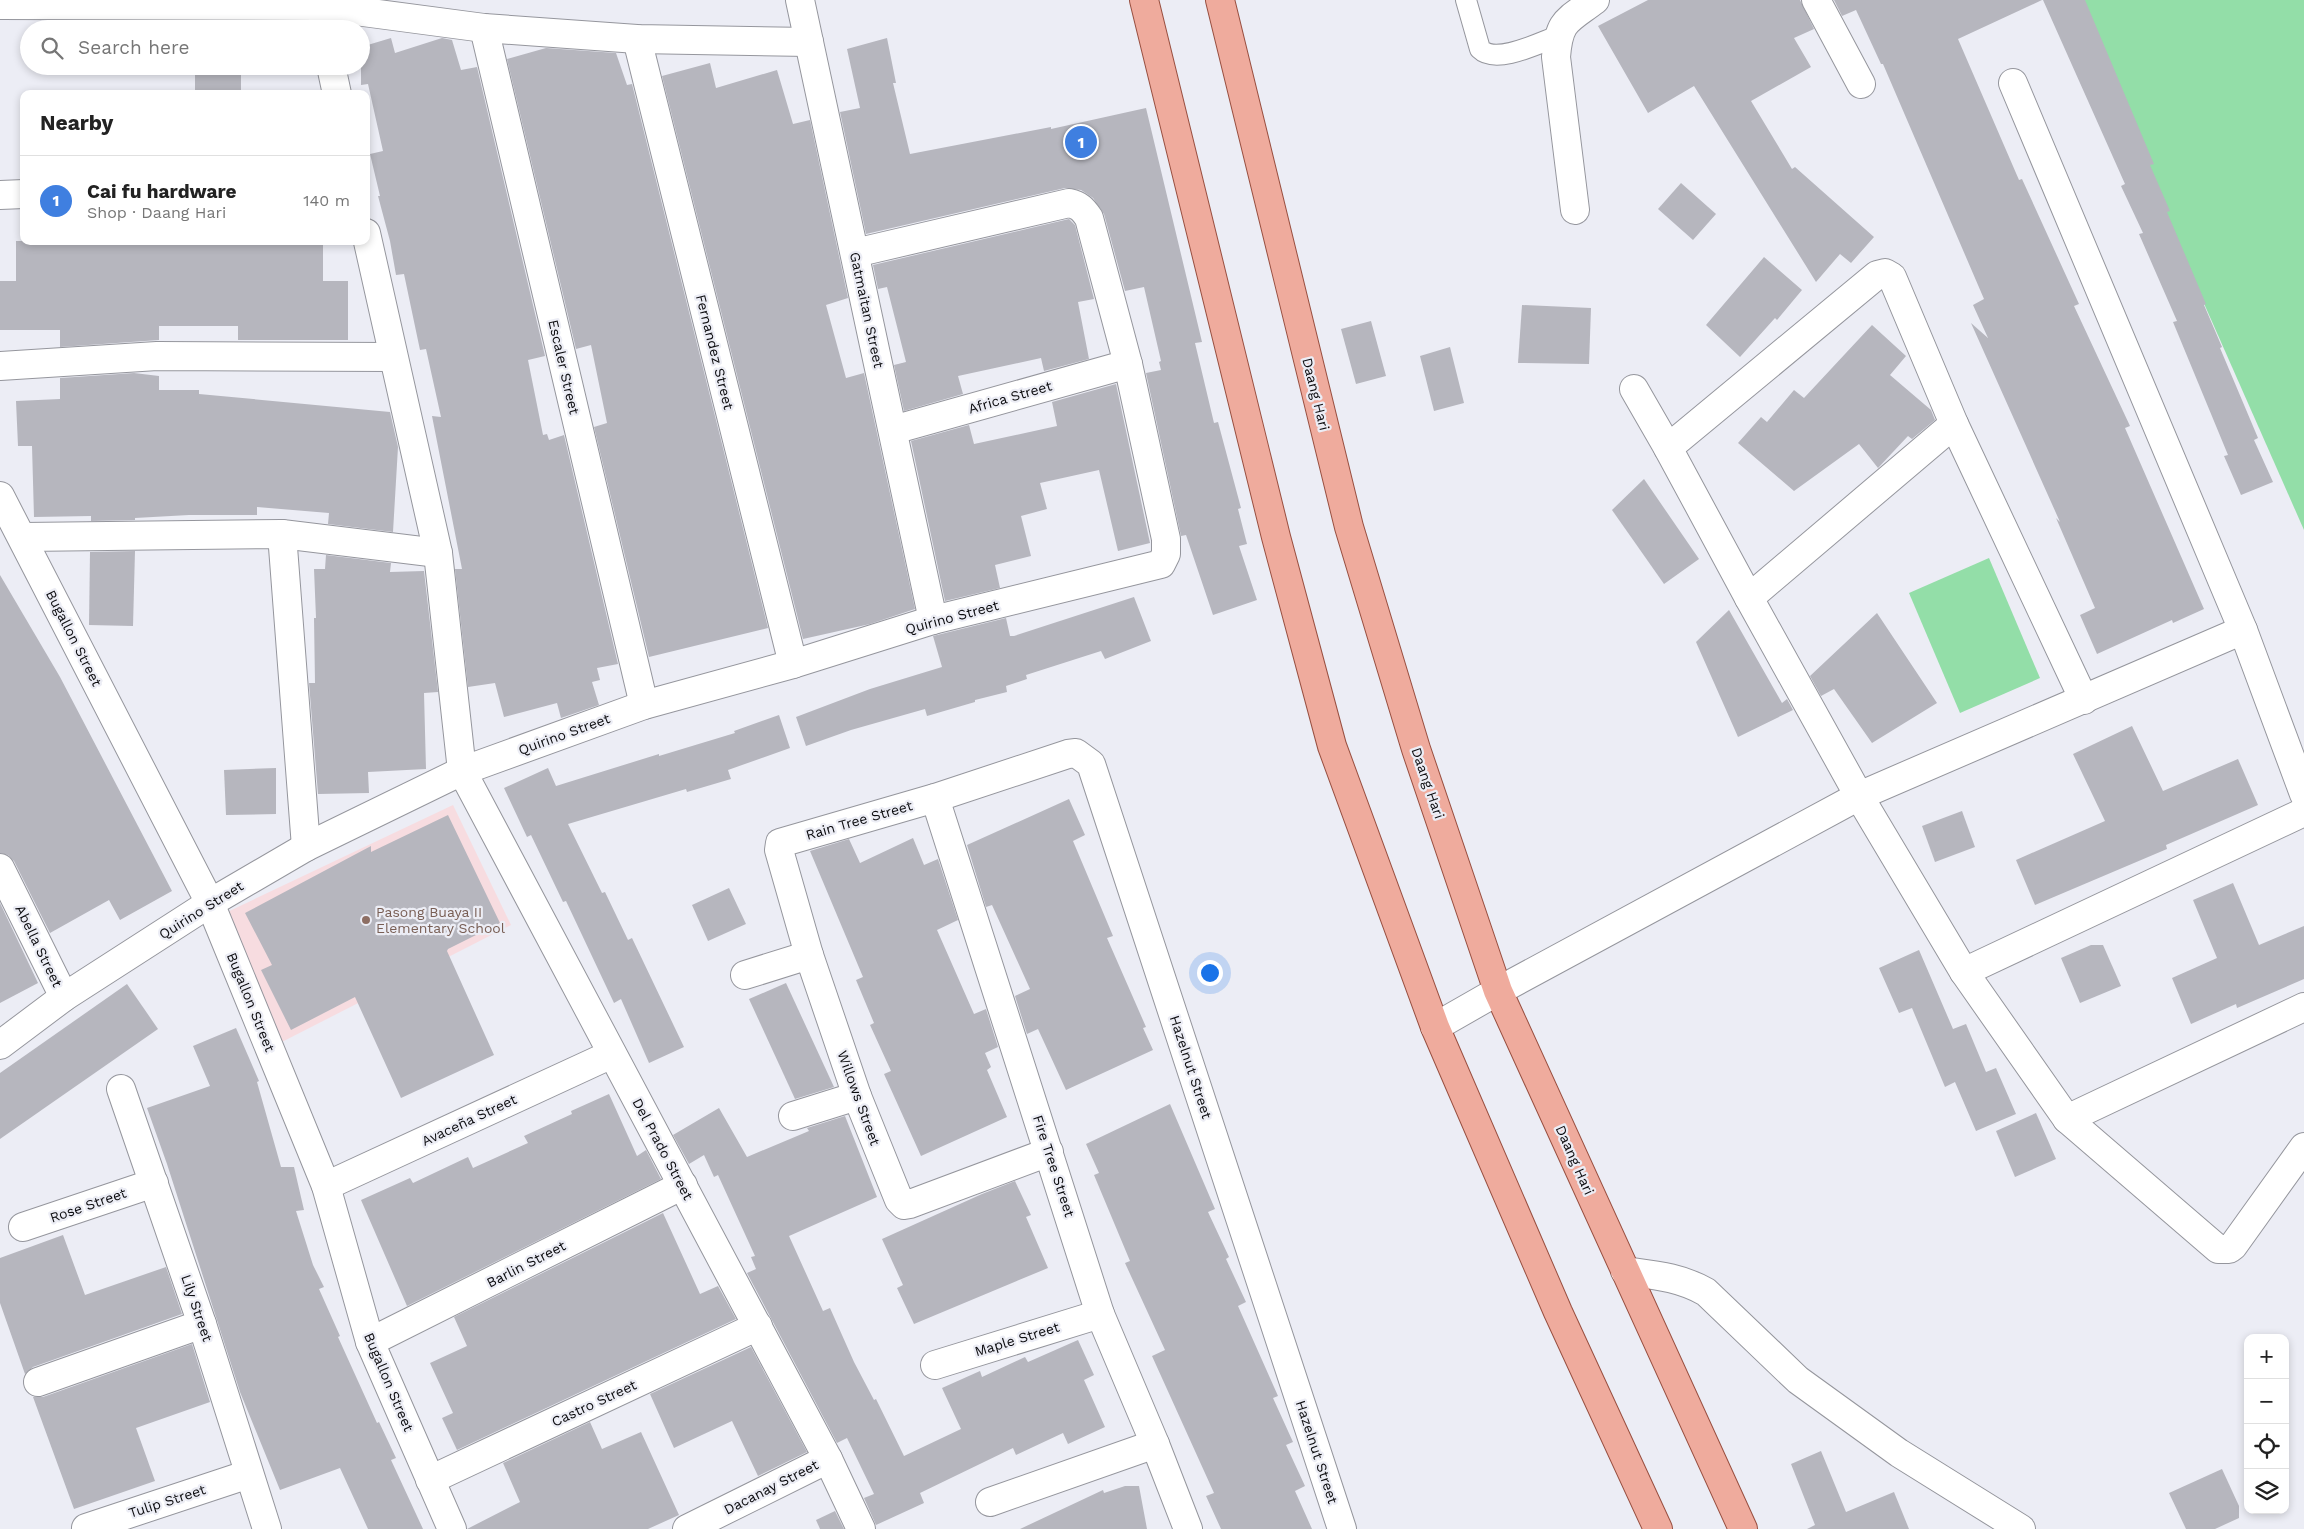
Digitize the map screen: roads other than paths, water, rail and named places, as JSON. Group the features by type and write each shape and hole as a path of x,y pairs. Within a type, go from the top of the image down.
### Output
{"main road":[{"path":"1144,0 1276,537 1332,746 1435,1027 1558,1312 1658,1529"},
{"name":"Daang Hari","path":"1220,0 1348,527 1416,749 1498,991 1743,1529"}],"street":[{"name":"Gatmaitan Street","path":"800,0 934,620"},
{"path":"1575,210 1556,57 1558,36 1563,24 1595,0"},
{"path":"1816,0 1861,84"},
{"path":"0,5 42,2 332,11 484,28 637,39 809,42"},
{"name":"Escaler Street","path":"484,28 644,706"},
{"name":"Fernandez Street","path":"637,39 792,664"},
{"path":"333,75 336,90"},
{"path":"2013,83 2243,630 2304,794"},
{"path":"0,195 20,194"},
{"path":"855,253 1069,203 1078,204 1089,218 1128,364"},
{"path":"369,245 438,553 462,771"},
{"path":"1668,448 1878,275 1885,273 1892,277 1954,424 2084,700"},
{"path":"0,366 157,356 393,357"},
{"name":"Quirino Street","path":"0,1045 64,996 210,903 306,847 462,771 644,706 792,664 934,620 1152,568 1161,564 1166,554 1166,539 1128,364"},
{"name":"Africa Street","path":"893,430 1128,364"},
{"path":"1634,389 1859,796 1964,972 2067,1119 2218,1249 2229,1249 2233,1246 2304,1147"},
{"path":"1749,598 1954,424"},
{"name":"Bugallon Street","path":"0,496 23,537 210,903 326,1186 370,1342 452,1529"},
{"path":"23,537 282,534 438,553"},
{"path":"282,534 306,847"},
{"path":"1435,1027 1859,796 2243,630"},
{"name":"Hazelnut Street","path":"935,798 1068,754 1076,753 1091,764 1342,1529"},
{"name":"Del Prado Street","path":"462,771 758,1326 828,1459 861,1529"},
{"name":"Rain Tree Street","path":"783,842 935,798"},
{"name":"Fire Tree Street","path":"935,798 1100,1314 1155,1444 1188,1529"},
{"path":"1964,972 2304,812"},
{"name":"Willows Street","path":"783,842 778,847 809,955 857,1096 899,1200 904,1205 1049,1152"},
{"name":"Abella Street","path":"0,868 64,996"},
{"path":"745,975 809,955"},
{"path":"2067,1119 2304,1007"},
{"name":"Avaceña Street","path":"326,1186 612,1054"},
{"name":"Lily Street","path":"121,1089 202,1324 267,1529"},
{"path":"793,1116 857,1096"},
{"name":"Rose Street","path":"23,1227 154,1184"},
{"name":"Barlin Street","path":"370,1342 682,1185"},
{"path":"1624,1271 1690,1282 1706,1292 1798,1380 1899,1453 2021,1529"},
{"name":"Maple Street","path":"935,1365 1100,1314"},
{"path":"38,1382 202,1324"},
{"name":"Castro Street","path":"430,1480 758,1326"},
{"path":"990,1502 1155,1444"},
{"name":"Dacanay Street","path":"687,1529 828,1459"},
{"name":"Tulip Street","path":"101,1526 249,1474"}],"lane":[{"path":"1466,0 1480,49 1485,54 1492,56 1502,55 1558,36"}],"place":[{"name":"Cai fu hardware","path":"1081,142"},
{"name":"Pasong Buaya II Elementary School","path":"366,920"}]}
